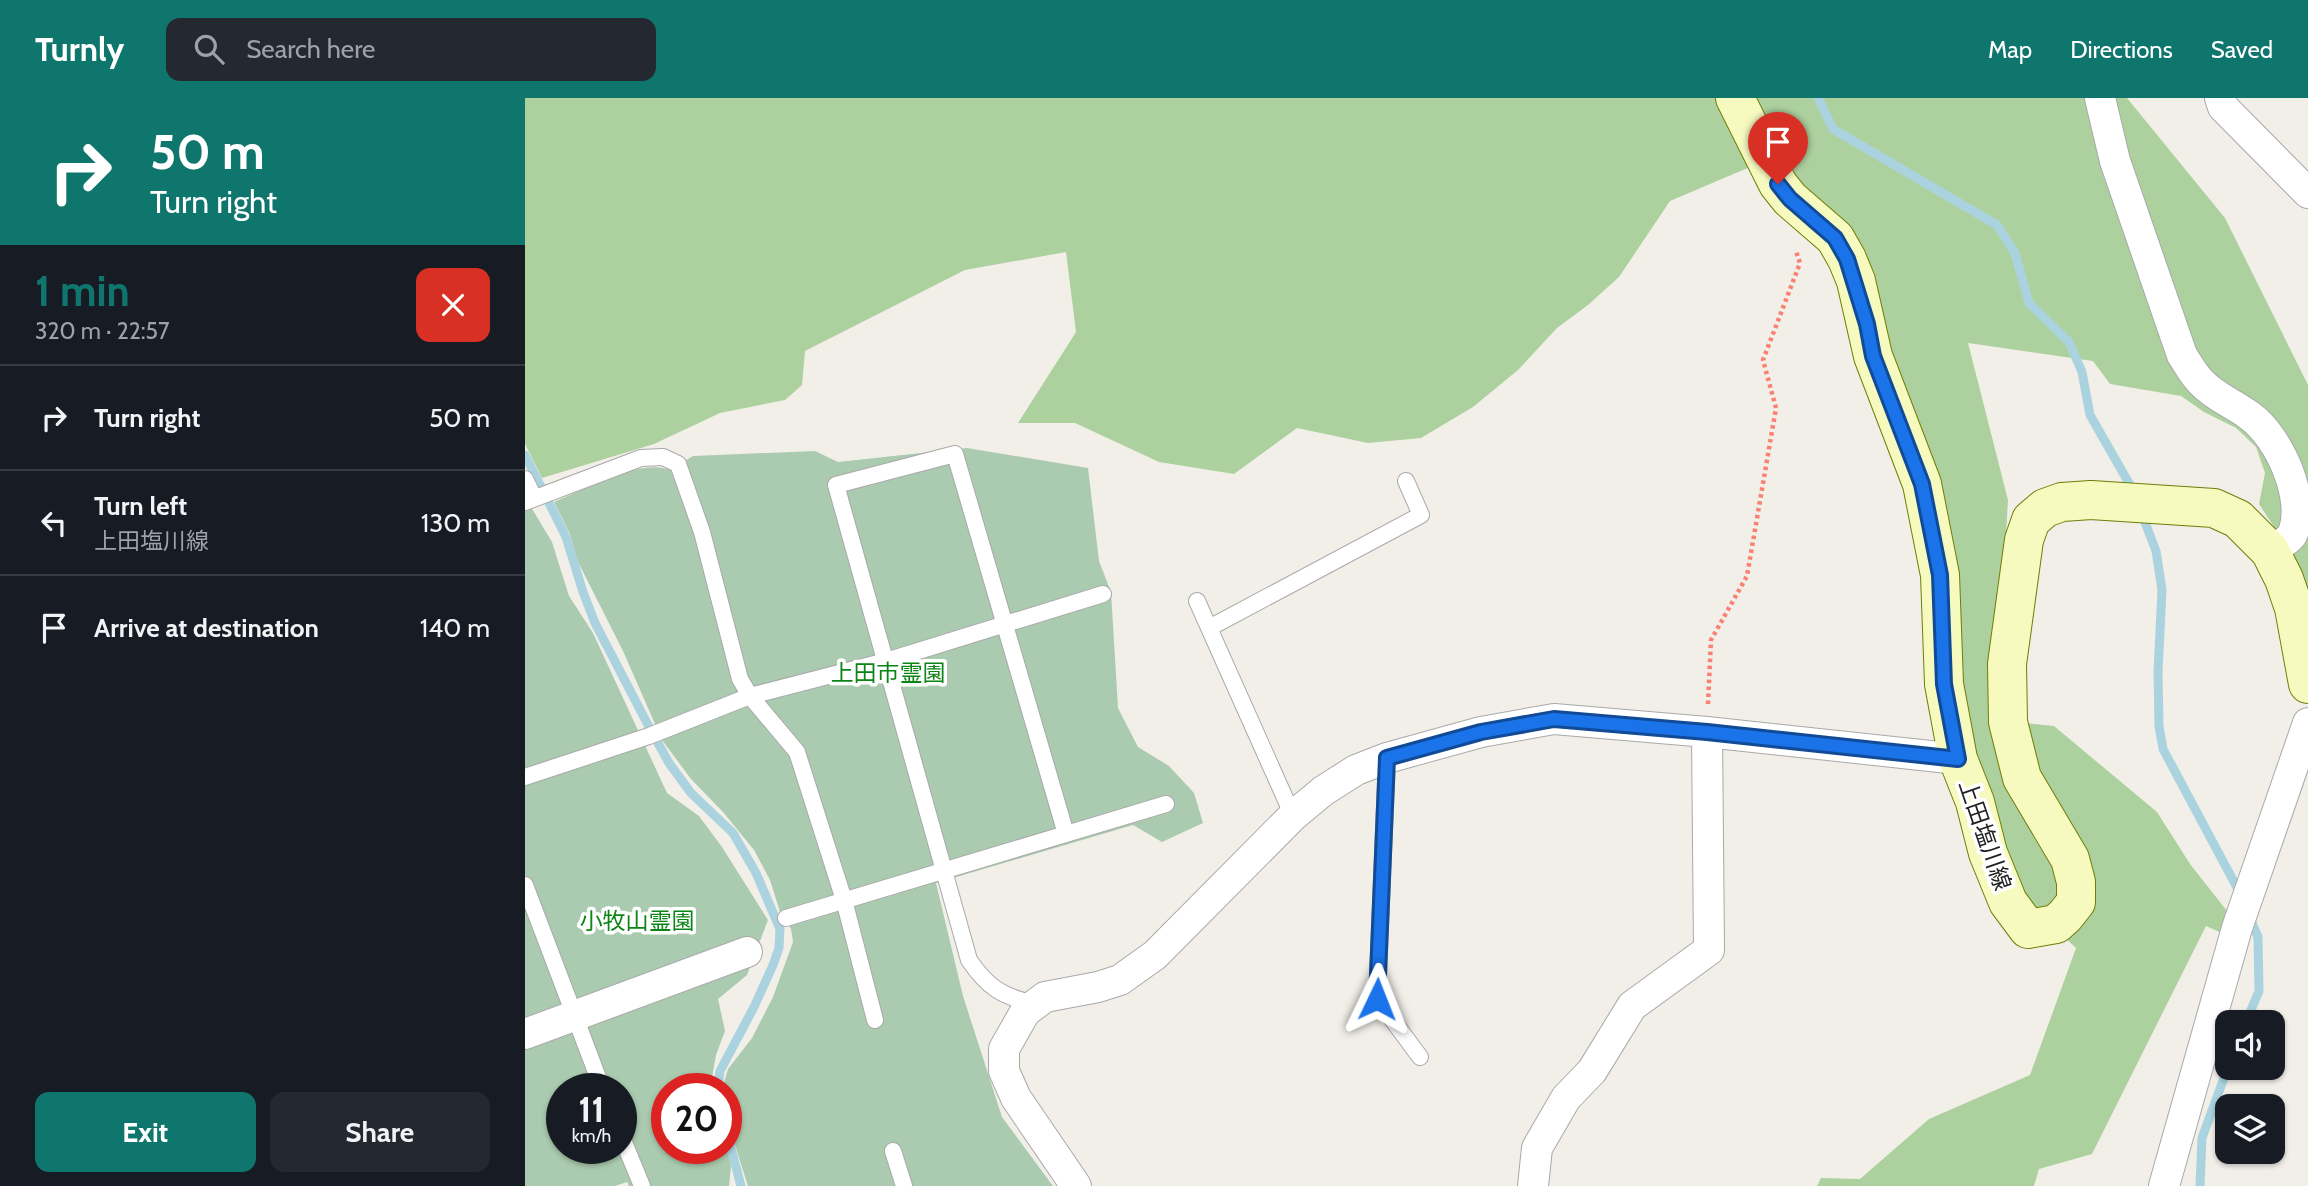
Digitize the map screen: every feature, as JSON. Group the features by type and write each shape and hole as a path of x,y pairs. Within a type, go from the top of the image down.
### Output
{"main road":[{"name":"上田塩川線","path":"1735,98 1778,184 1790,199 1835,238 1847,259 1865,313 1873,356 1922,484 1940,575 1944,684 1958,759 1975,802 1988,853 2008,902 2028,929 2056,924 2066,916 2076,902 2077,883 2070,859 2022,778 2008,722 2007,664 2024,540 2031,520 2045,508 2062,502 2091,500 2214,508 2238,519 2270,551 2284,579 2305,645 2308,684"}],"street":[{"path":"2100,98 2115,161 2182,355 2199,380 2219,399 2250,416 2273,440 2287,460 2295,480 2298,522 2291,537 2270,551"},
{"path":"2220,98 2223,107 2308,193"},
{"path":"1076,1186 1016,1098 1004,1071 1004,1049 1025,1012 1045,997 1120,980 1155,956 1293,816 1345,777 1387,758 1481,732 1554,719 1707,732 1958,759"},
{"path":"2164,1186 2237,928 2308,723"},
{"path":"1533,1186 1537,1148 1566,1098 1592,1071 1632,1006 1709,950 1707,732"},
{"path":"525,1034 747,951"}],"lane":[{"path":"1034,1004 1012,998 993,988 982,979 969,960 836,485 955,454 1066,834"},
{"path":"525,479 537,497 641,458 663,457 678,464 702,533 740,680 797,752 844,900 875,1020"},
{"path":"1209,628 1421,514 1406,481"},
{"path":"525,777 653,734 750,696 886,661 1103,593"},
{"path":"1197,601 1293,816"},
{"path":"1387,758 1377,999 1420,1056"},
{"path":"786,918 1166,804"},
{"path":"525,885 597,1073"},
{"path":"893,1152 904,1186"},
{"path":"633,1164 642,1186"}],"path":[{"path":"1707,732 1711,640 1747,576 1776,408 1763,360 1800,263 1783,208 1790,199"}],"green space":[{"path":"525,98 1722,98 1750,167 1670,201 1619,277 1557,328 1518,370 1473,407 1421,438 1368,443 1297,428 1234,474 1159,462 1075,423 1018,423 1076,332 1066,252 965,270 805,351 802,385 785,400 720,413 654,444 542,478 525,444"},
{"path":"1745,98 2127,98 2225,218 2308,385 2308,619 2278,533 2259,504 2265,473 2256,447 2236,428 2204,412 2181,396 2110,384 2093,361 1968,343 2008,500 1995,720 2054,726 2157,812 2190,864 2231,916 2224,934 2206,926 2092,1154 2039,1169 2034,1186 1817,1186 1821,1178 1860,1179 1929,1119 2030,1075 2076,948 2021,897 1985,798 1909,419 1784,180"},
{"name":"上田市霊園","path":"967,448 1088,468 1099,561 1111,592 1118,708 1138,747 1169,766 1194,793 1203,823 1162,842 1133,825 936,883 963,996 1002,1117 1053,1186 748,1186 741,1164 742,1073 727,1073 752,1038 773,997 793,942 791,929 780,912 770,880 754,850 691,779 662,740 623,651 577,560 570,534 554,502 628,472 658,467 670,470 693,456 815,451 838,462"},
{"name":"小牧山霊園","path":"525,497 552,542 569,596 593,633 667,793 699,816 768,920 747,975 718,999 725,1031 713,1073 651,1073 651,1164 731,1164 729,1186 629,1186 627,1182 615,1186 525,1186"}],"waterway":[{"path":"1818,98 1833,129 1997,225 2015,253 2029,303 2069,342 2082,372 2090,415 2130,485"},
{"path":"525,455 566,537 595,623 648,725 669,763 691,793 733,833 756,873 780,929 779,948 773,965 720,1073"},
{"path":"2143,517 2156,551 2162,590 2158,672 2159,726 2163,749 2241,895"},
{"path":"2250,918 2258,937 2259,991 2251,1010"},
{"path":"2200,1186 2202,1138 2223,1080"},
{"path":"735,1164 741,1186"}],"route":[{"path":"1377,999 1387,758 1481,732 1554,719 1707,732 1958,759 1944,684 1940,575 1922,484 1873,356 1856,281 1847,259 1835,238 1790,199 1778,184"}]}
